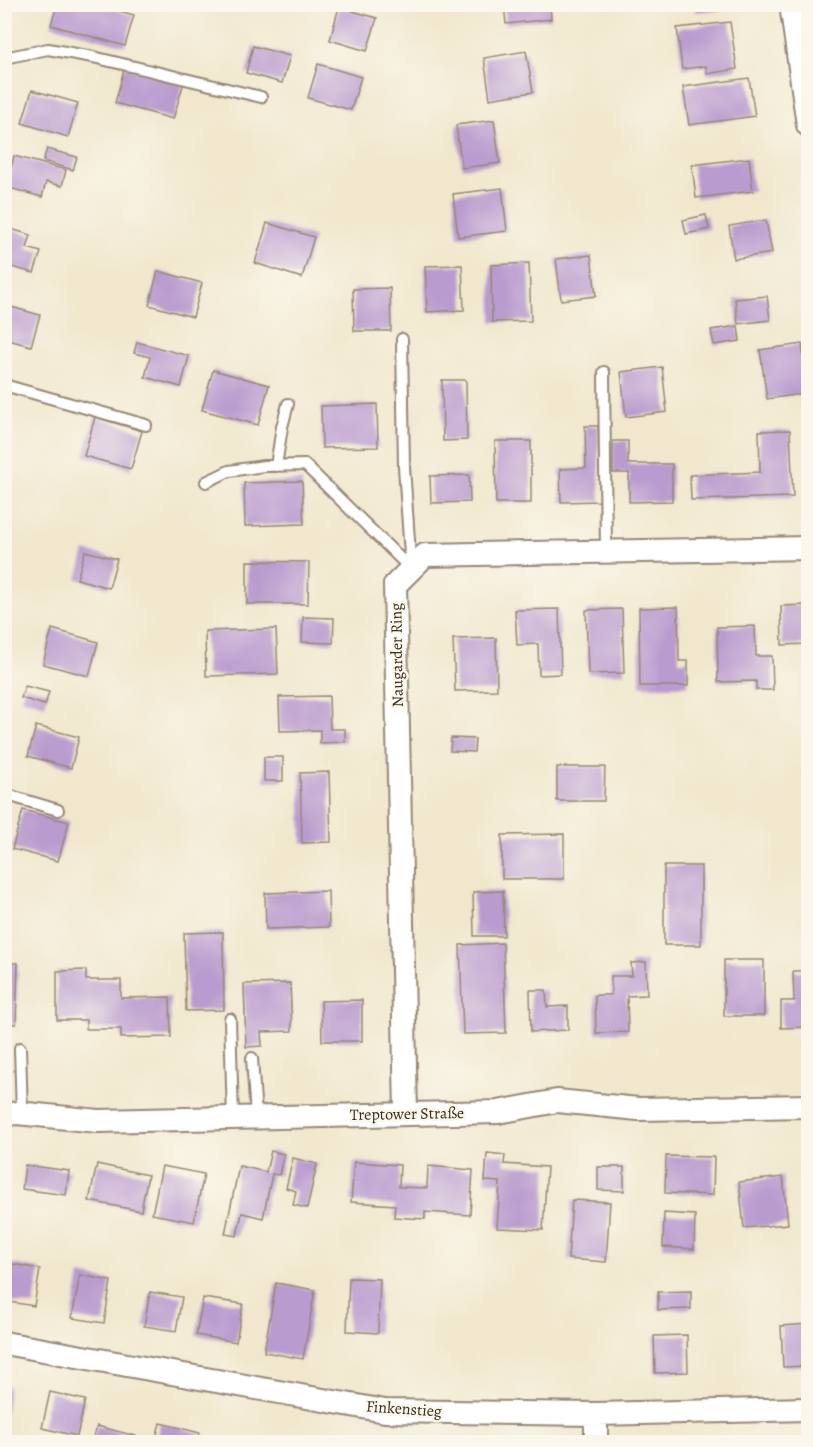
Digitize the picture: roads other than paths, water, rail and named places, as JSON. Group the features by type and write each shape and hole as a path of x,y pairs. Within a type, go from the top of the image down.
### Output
{"street":[{"path":"792,4 808,125"},
{"name":"Naugarder Ring","path":"406,1114 395,585 425,555 808,548"},
{"name":"Treptower Straße","path":"13,1114 98,1121 498,1112 557,1101 638,1109 808,1106"},
{"name":"Finkenstieg","path":"4,1343 386,1411 596,1414 808,1408"},
{"path":"596,1414 596,1443"}],"lane":[{"path":"4,58 48,49 93,57 261,97"},
{"path":"402,339 404,467 411,570"},
{"path":"604,372 606,552"},
{"path":"4,385 146,425"},
{"path":"276,466 288,404"},
{"path":"206,482 229,471 305,465 411,570"},
{"path":"4,794 58,810"},
{"path":"230,1019 233,1118"},
{"path":"13,1114 20,1048"},
{"path":"252,1058 256,1118"}]}
